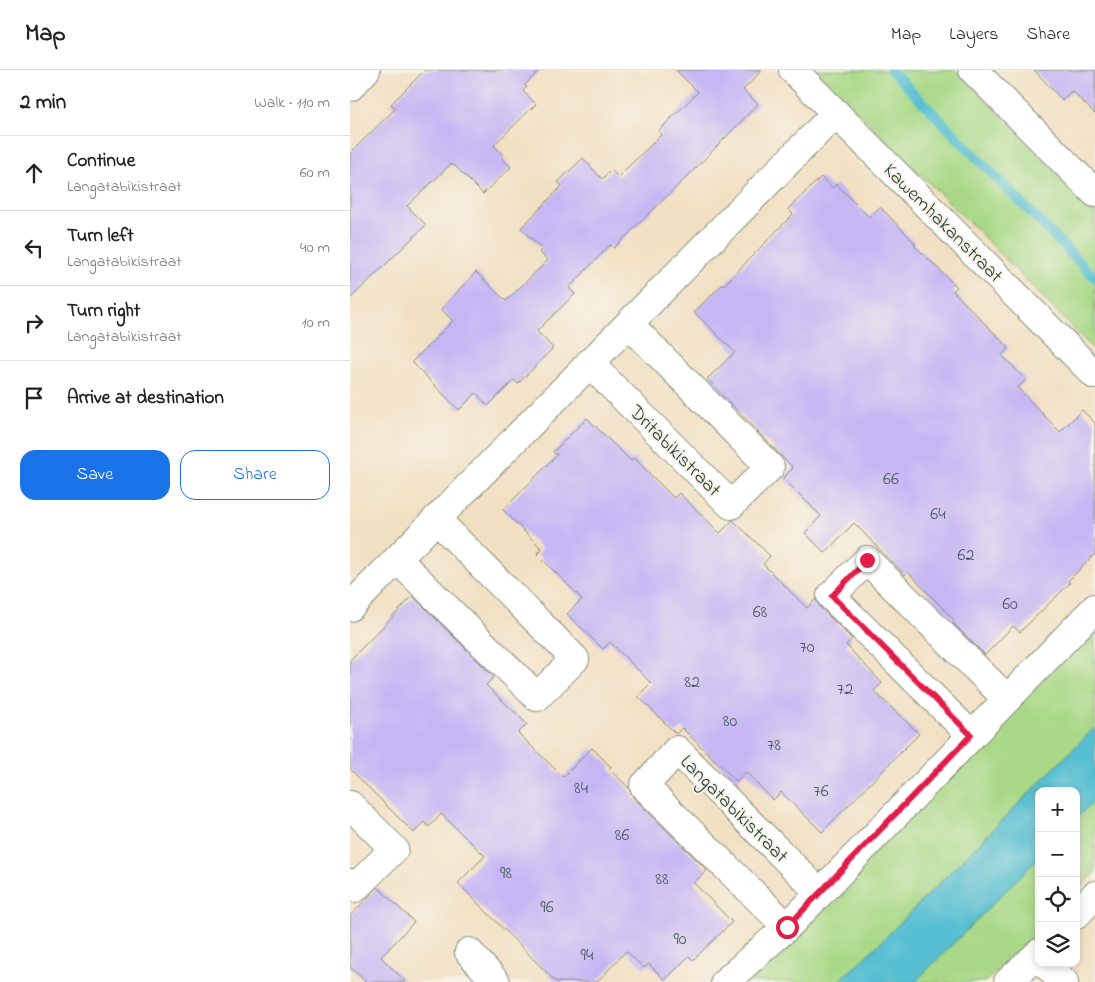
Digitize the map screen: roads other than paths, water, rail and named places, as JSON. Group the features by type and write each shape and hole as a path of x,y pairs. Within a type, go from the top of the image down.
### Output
{"street":[{"path":"350,87 366,70"},
{"name":"Kawemhakanstraat","path":"793,70 1095,375"},
{"path":"973,70 1095,193"},
{"path":"350,607 836,112"},
{"name":"Dritabikistraat","path":"589,363 731,505 770,467 629,324"},
{"path":"397,559 537,697 575,659 436,519"},
{"path":"971,735 832,596 867,560 1007,699"},
{"path":"725,982 787,927 1095,608"},
{"name":"Langatabikistraat","path":"787,927 644,786 677,750 820,893"},
{"path":"350,805 394,849 355,888 350,883"},
{"path":"1080,911 1095,896"},
{"path":"469,952 496,982"},
{"path":"1008,982 1035,962"},
{"path":"1049,967 1064,982"}],"water":[{"path":"1095,727 1095,800 1080,815 1080,787 1035,787"},
{"path":"1035,787 1035,861 915,982 838,982 876,947"}],"waterway":[{"path":"891,70 1095,278"}]}
